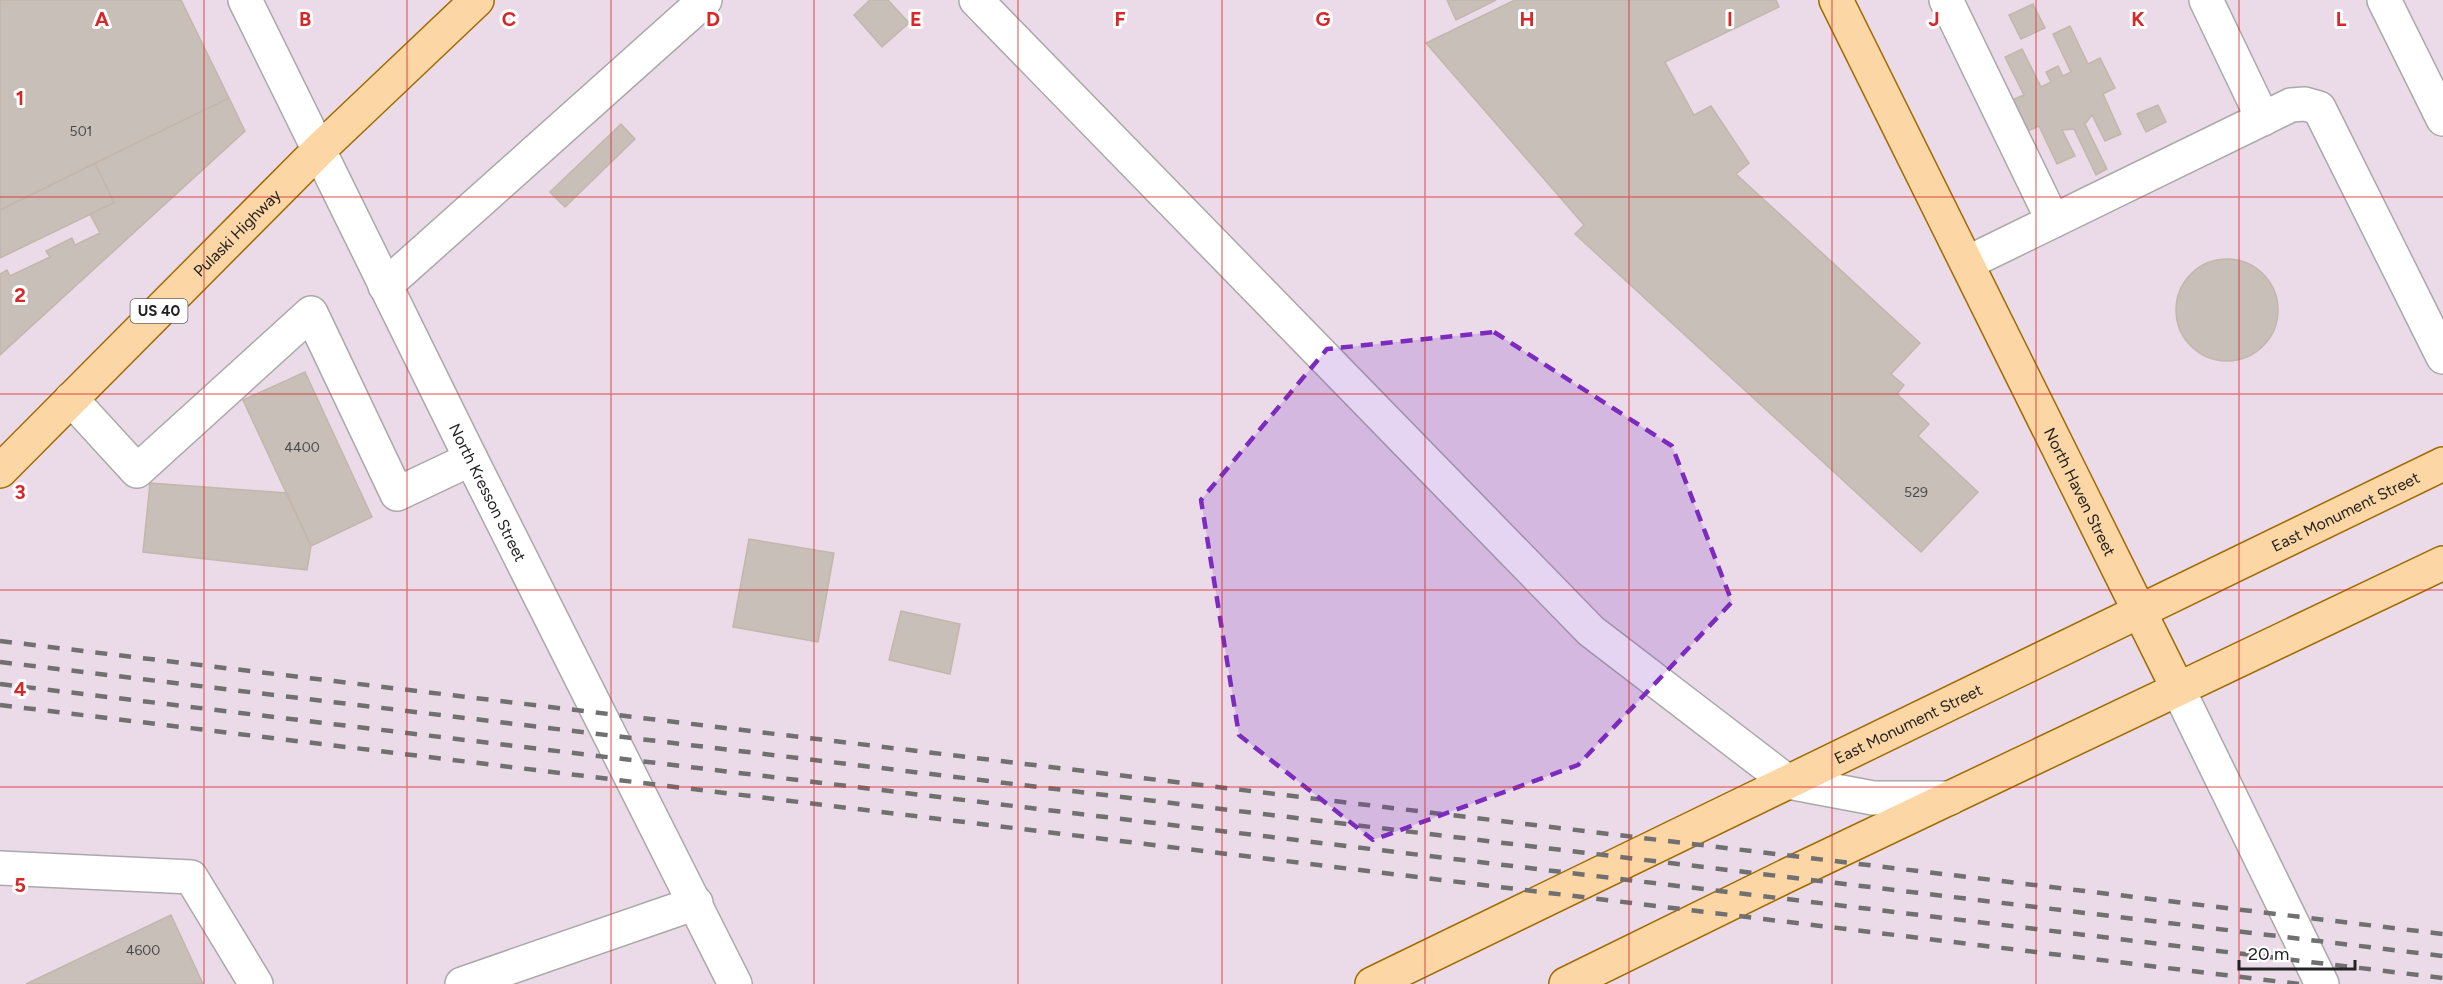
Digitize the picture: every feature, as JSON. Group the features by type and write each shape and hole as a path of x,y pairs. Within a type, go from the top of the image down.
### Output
{"main road":[{"name":"Pulaski Highway","path":"0,471 318,151 477,0"},
{"name":"North Haven Street","path":"1836,0 2178,689"},
{"name":"East Monument Street","path":"1372,984 2443,464"},
{"path":"1566,984 2443,563"}],"street":[{"name":"North Kresson Street","path":"245,0 471,459 735,984"},
{"path":"385,286 705,0"},
{"path":"976,0 1592,631 1788,782 1873,798 1950,798"},
{"path":"1946,0 2053,221"},
{"path":"2205,0 2263,119"},
{"path":"2384,0 2443,119"},
{"path":"1967,264 2291,105 2305,104 2319,108 2443,357"},
{"path":"71,399 137,471 311,313 396,494 471,459"},
{"name":"North Haven Street","path":"2178,689 2322,984"},
{"path":"0,868 191,876 256,984"},
{"path":"462,984 696,903"}],"highlighted area":[{"path":"1494,332 1672,446 1732,602 1578,765 1373,840 1239,735 1201,500 1327,349"}],"shaded area":[{"path":"0,0 2443,0 2443,984 0,984"}],"building":[{"path":"0,0 181,0 229,98 0,210"},
{"path":"870,0 888,0 909,23 882,47 854,15"},
{"path":"1447,0 1496,0 1456,20"},
{"path":"1515,0 1776,0 1779,7 1665,62 1694,115 1711,106 1749,163 1736,174 1920,343 1891,374 1904,385 1897,394 1929,424 1918,436 1978,492 1921,552 1575,234 1584,225 1426,43"},
{"path":"2033,4 2045,28 2021,39 2009,15"},
{"path":"2070,26 2088,64 2100,58 2115,88 2103,94 2121,134 2105,141 2092,115 2085,124 2107,169 2096,175 2074,129 2062,130 2075,156 2057,164 2039,126 2028,131 2012,100 2024,95 2005,57 2022,49 2041,87 2051,82 2046,72 2058,66 2063,76 2071,72 2053,34"},
{"path":"229,98 245,131 0,355 0,274 7,270 10,276 50,257 46,251 72,238 75,245 100,233 90,214 114,203 95,163"},
{"path":"2158,105 2166,122 2146,132 2137,114"},
{"path":"621,124 635,139 565,207 550,192"},
{"path":"95,163 114,203 0,258 0,210"},
{"path":"2227,259 2246,263 2263,274 2274,291 2278,310 2274,329 2263,346 2246,357 2227,361 2208,357 2191,346 2180,329 2176,310 2180,291 2191,274 2208,263"},
{"path":"305,372 372,517 311,546 243,400"},
{"path":"150,483 287,493 311,546 307,570 143,552"},
{"path":"749,539 834,553 818,642 733,627"},
{"path":"901,611 960,624 950,674 889,660"},
{"path":"171,915 203,984 26,984"}],"railway":[{"path":"0,641 2443,934"},
{"path":"0,662 2443,956"},
{"path":"0,684 2443,978"},
{"path":"0,705 2299,984"}]}
